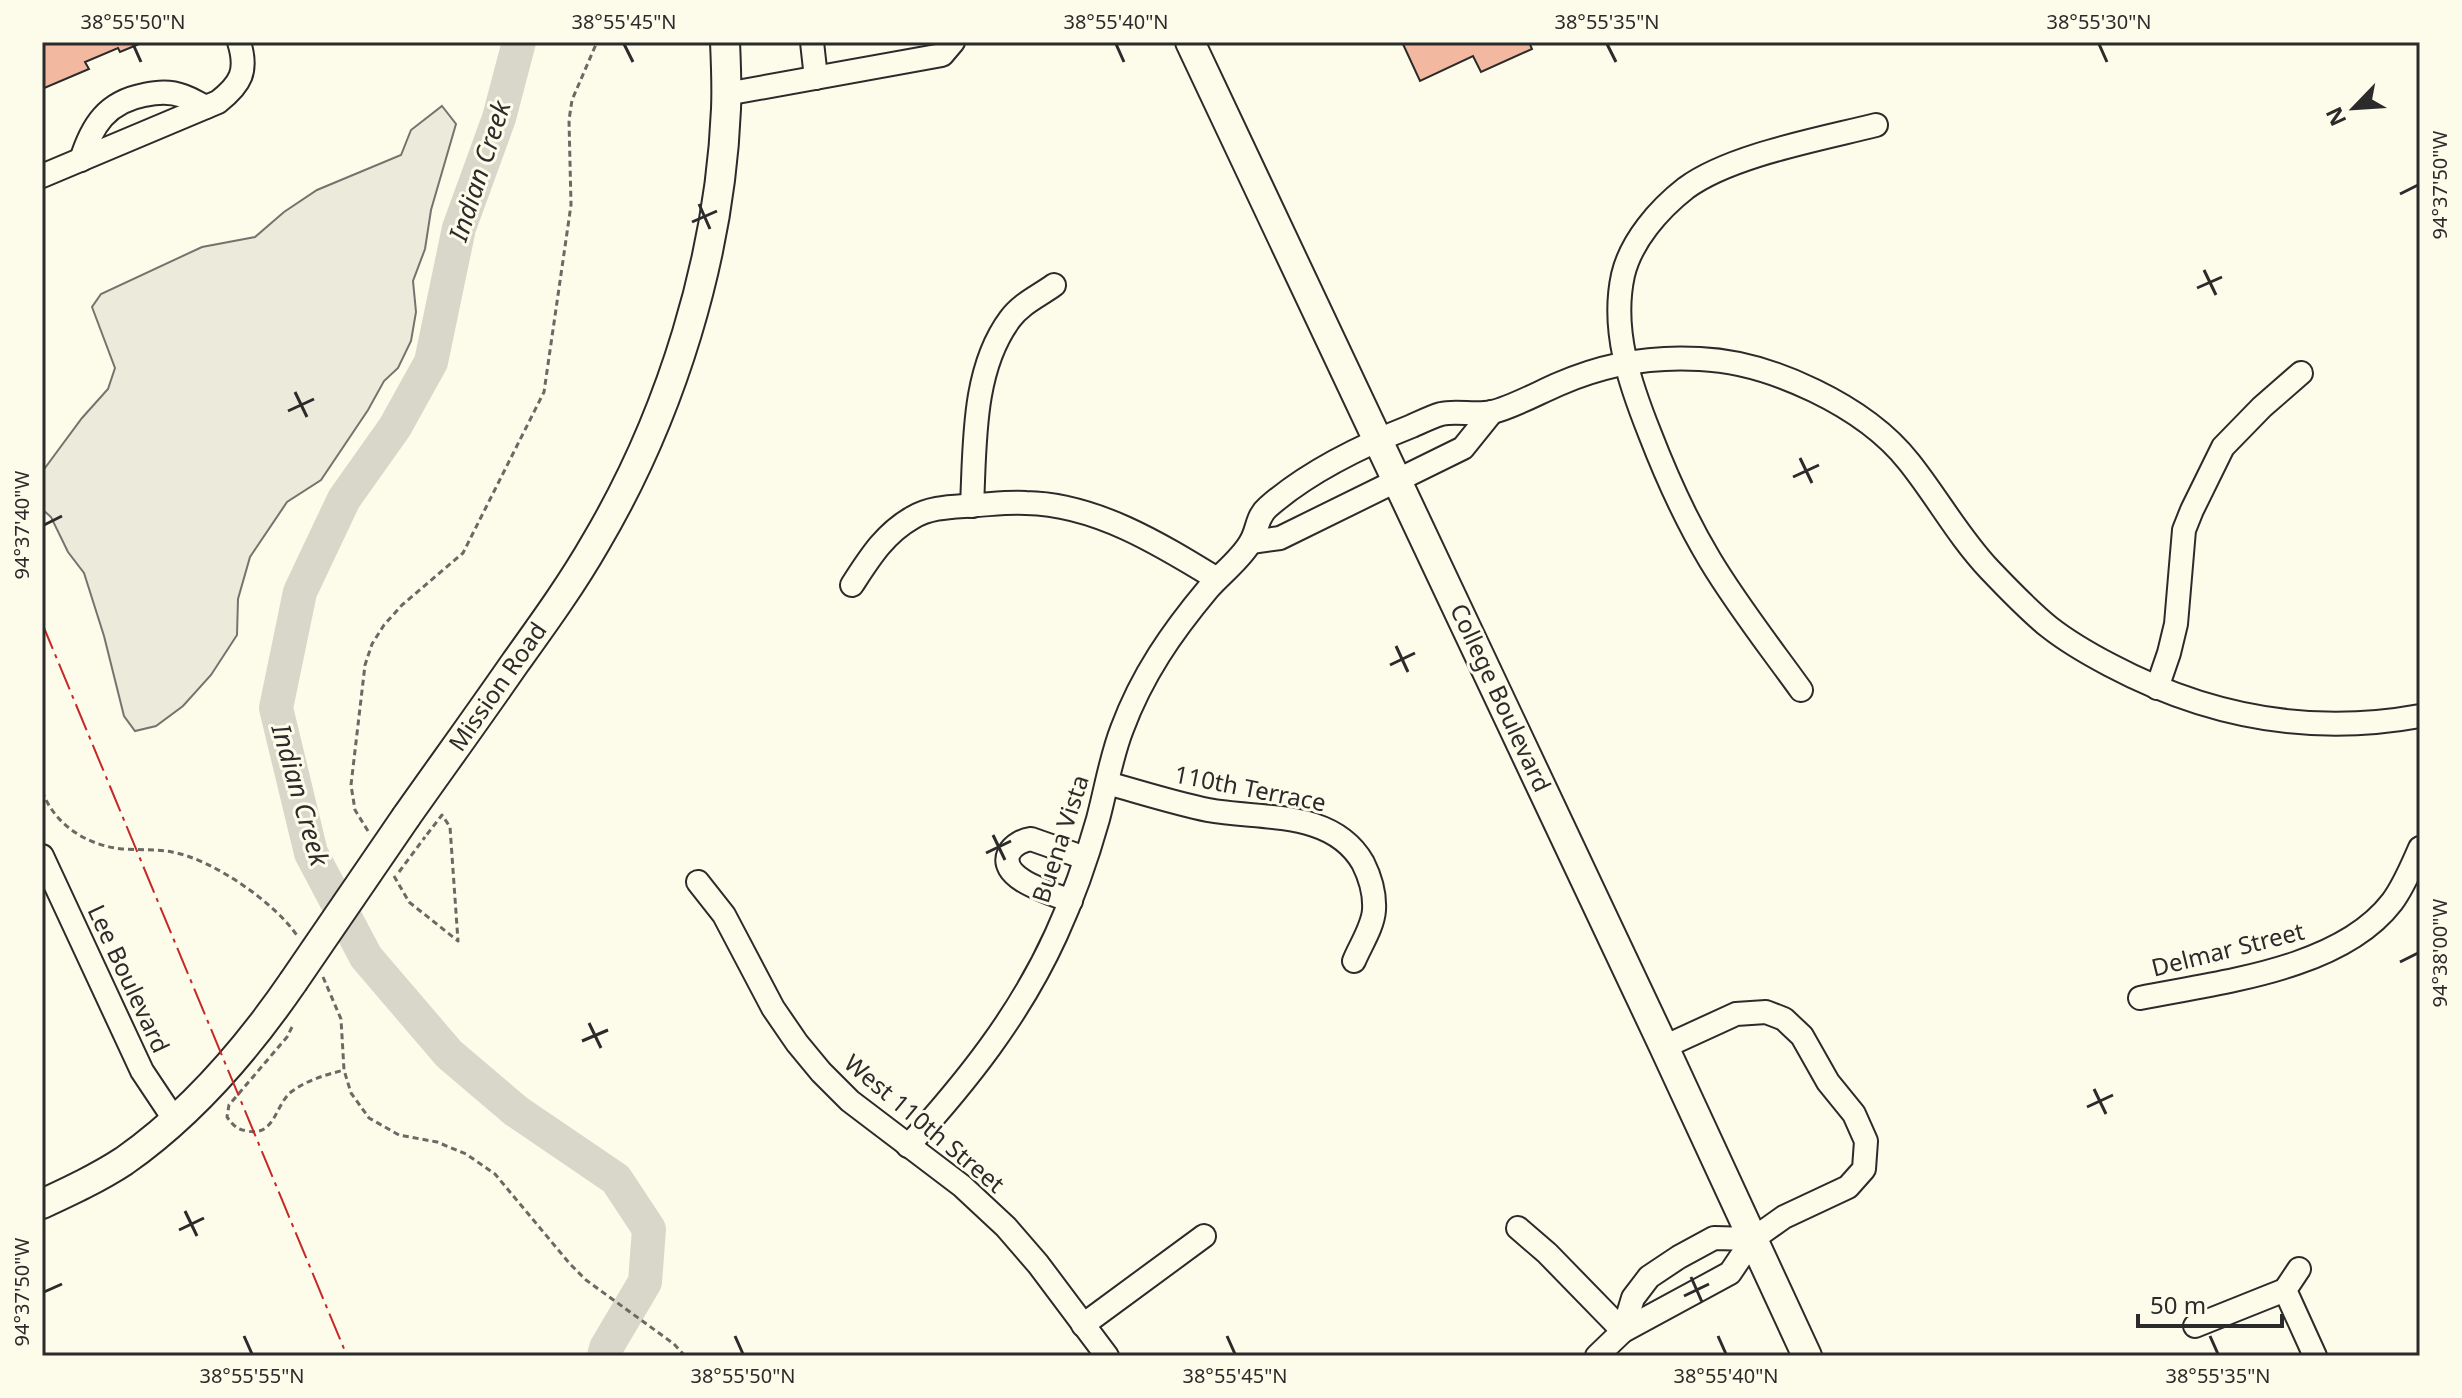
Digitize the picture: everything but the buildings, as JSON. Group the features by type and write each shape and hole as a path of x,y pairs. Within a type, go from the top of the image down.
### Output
{"main road":[{"name":"Mission Road","path":"42,1204 93,1180 125,1160 211,1086 415,827 596,542 660,411 695,307 716,208 726,94 725,42"},
{"name":"College Boulevard","path":"1190,42 1807,1356"}],"street":[{"path":"42,176 218,102 234,90 243,72 244,56 239,42"},
{"path":"812,42 816,78"},
{"path":"726,94 942,55 953,42"},
{"path":"81,160 89,137 108,109 129,98 161,92 181,95 206,107"},
{"path":"1801,690 1739,605 1690,526 1669,481 1625,362 1620,307 1623,275 1634,247 1671,201 1689,186 1763,154 1876,125"},
{"path":"972,506 975,431 989,362 1011,318 1028,301 1054,285"},
{"path":"1251,542 1280,538 1463,448 1492,412 1581,374 1625,362 1718,360 1761,370 1797,384 1858,416 1881,434 1906,458 1969,546 1992,572 2048,626 2080,649 2157,688 2207,707 2277,721 2343,725 2419,719"},
{"path":"2157,688 2176,624 2184,530 2192,510 2223,447 2301,373"},
{"name":"Buena Vista","path":"908,1146 989,1052 1022,1000 1055,939 1071,901 1120,733 1140,685 1162,647 1251,542 1261,512 1302,480 1378,440 1445,413 1492,412"},
{"path":"852,585 883,539 911,518 928,510 1028,503 1066,508 1120,525 1217,579"},
{"name":"110th Terrace","path":"1107,783 1208,810 1317,824 1339,836 1357,853 1374,895 1374,913 1354,961"},
{"path":"1071,901 1017,878 1010,870 1009,852 1023,840 1031,839 1085,858"},
{"name":"Delmar Street","path":"2140,998 2268,971 2324,954 2343,944 2392,903 2420,848"},
{"name":"Lee Boulevard","path":"42,856 142,1071 174,1119"},
{"name":"West 110th Street","path":"698,882 724,915 773,1008 797,1043 850,1101 962,1186 1006,1227 1107,1356"},
{"path":"1597,1356 1623,1331 1730,1273 1753,1239 1784,1217 1848,1187 1864,1169 1866,1141 1854,1114 1828,1082 1802,1036 1784,1019 1766,1012 1736,1014 1664,1047"},
{"path":"1518,1228 1547,1253 1623,1331"},
{"path":"1083,1325 1204,1236"},
{"path":"1623,1331 1633,1298 1649,1277 1714,1238 1753,1239"},
{"path":"2195,1326 2285,1290 2299,1269"},
{"path":"2285,1290 2315,1356"}],"path":[{"path":"371,836 355,810 351,785 365,665 372,644 384,625 402,605 463,553 544,392 571,205 569,120 572,100 597,42"},
{"path":"42,791 48,807 61,823 78,835 120,849 172,852 191,857 265,900 299,938"},
{"path":"393,876 409,902 458,941 450,827 442,815 415,827"},
{"path":"322,975 341,1019 344,1070 351,1093 369,1118 399,1135 437,1142 466,1154 495,1174 586,1280 674,1344 685,1356"},
{"path":"229,1105 227,1117 234,1127 258,1132 269,1126 287,1095 307,1081 344,1070"}],"shaded area":[{"path":"442,106 456,124 431,210 425,249 413,281 416,312 411,341 398,368 384,381 321,480 287,502 250,557 238,599 237,635 211,675 183,706 156,726 135,731 124,716 84,573 68,552 51,517 42,509 42,472 108,389 115,368 92,307 101,294 202,247 255,237 284,212 317,190 401,155 411,130"}],"waterway":[{"name":"Indian Creek","path":"519,42 499,118 459,228 431,362 395,427 344,499 300,592 276,708 311,853 366,957 449,1054 516,1111 616,1179 649,1229 645,1282 604,1356"}],"power":[{"path":"42,623 347,1356"}]}
